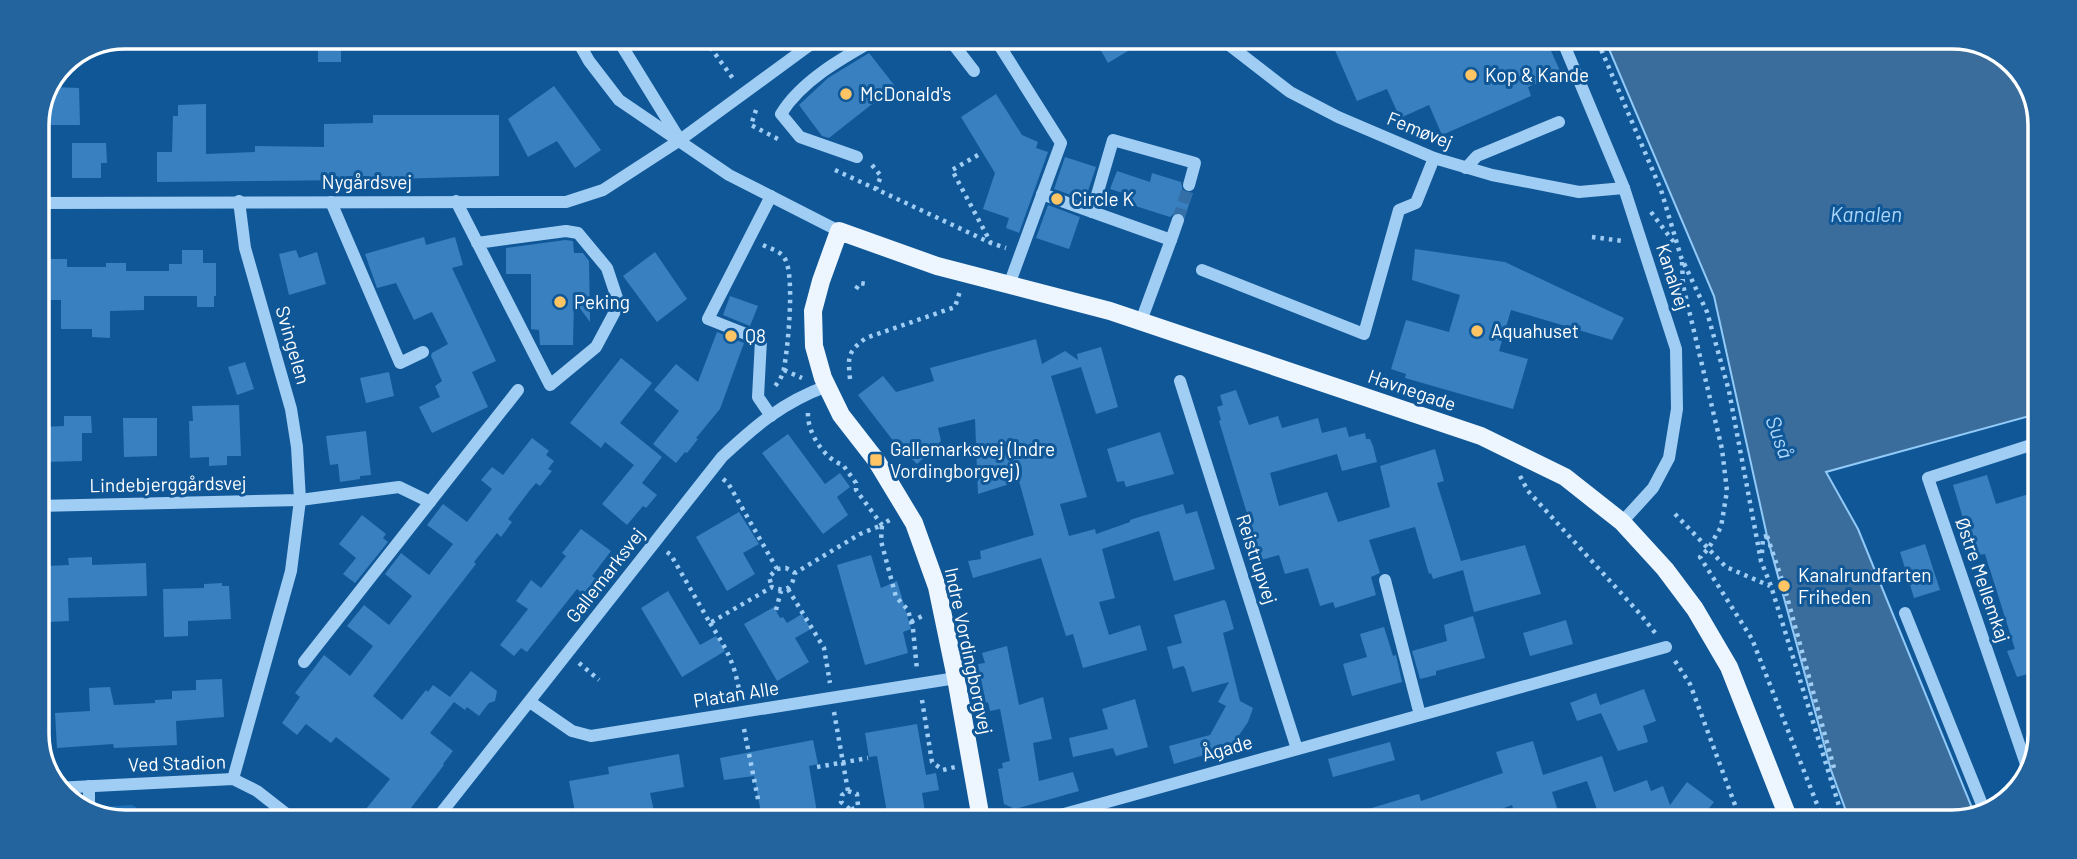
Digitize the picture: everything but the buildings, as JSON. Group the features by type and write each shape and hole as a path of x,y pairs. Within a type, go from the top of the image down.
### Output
{"main road":[{"name":"Havnegade","path":"839,231 891,251 967,274 1141,321 1480,436 1565,477 1622,522 1665,569 1695,609 1729,667 1785,810"},
{"name":"Indre Vordingborgvej","path":"839,231 813,311 814,346 827,386 841,415 877,460 914,523 937,587 979,810"}],"street":[{"path":"582,49 619,100 729,175 839,231"},
{"path":"624,49 680,140"},
{"name":"Nygårdsvej","path":"49,203 566,202 603,190 680,140 804,49"},
{"path":"858,49 791,98 781,114 800,137 863,159"},
{"path":"957,49 974,71"},
{"path":"1002,49 1061,143 1009,285"},
{"name":"Femøvej","path":"1234,49 1290,92 1338,117 1434,158 1492,175 1579,192 1624,188"},
{"name":"Kanalvej","path":"1566,49 1624,188 1676,349 1677,409 1669,458 1653,488 1622,522"},
{"path":"1466,167 1477,156 1559,122"},
{"path":"1092,212 1113,140 1195,163 1189,185"},
{"path":"1202,270 1364,334 1399,211 1416,203 1434,158"},
{"path":"1042,194 1171,240"},
{"path":"771,196 708,319 761,340 758,397 771,416"},
{"name":"Svingelen","path":"233,779 291,571 300,500 297,447 291,409 246,248 239,201"},
{"path":"456,201 477,243 550,385 596,347 619,304 607,268 578,233 566,231 477,243"},
{"path":"331,202 400,363 423,352"},
{"path":"1141,321 1178,220"},
{"name":"Reistrupvej","path":"1180,381 1297,749"},
{"name":"Gallemarksvej","path":"444,810 712,470 752,429 797,397 827,386"},
{"path":"304,662 518,390"},
{"name":"Østre Mellemkaj","path":"2024,758 1928,478 2028,446"},
{"path":"300,500 400,487 430,502"},
{"name":"Lindebjerggårdsvej","path":"49,506 300,500"},
{"path":"1385,580 1420,715"},
{"path":"1905,613 1982,803"},
{"name":"Ågade","path":"1078,810 1666,647"},
{"name":"Platan Alle","path":"530,702 572,731 592,736 956,678"},
{"name":"Ved Stadion","path":"70,787 233,779 257,791 281,810"},
{"path":"89,786 89,801"}],"path":[{"path":"712,49 735,80 725,87"},
{"path":"1601,49 1661,190 1681,257 1684,285 1723,449 1727,491 1721,527 1709,549 1700,557 1752,639 1819,810"},
{"path":"978,155 951,170 991,243"},
{"path":"863,159 881,176 876,189 1020,254"},
{"path":"1624,188 1671,236 1707,312 1729,391 1761,561 1840,810"},
{"path":"1592,237 1642,244"},
{"path":"749,239 781,253 787,261 789,274 789,331 784,370 778,383 761,401"},
{"path":"850,379 848,357 855,346 866,338 955,307 967,274"},
{"path":"856,289 860,283 866,284"},
{"path":"809,392 808,421 811,433 835,462 844,464 856,483 856,490 882,525 881,541 896,597 908,610 913,629 914,654 932,762 943,770 971,763"},
{"path":"1506,448 1528,491 1641,615 1690,684 1737,810"},
{"path":"712,470 728,483 777,569"},
{"path":"794,573 786,568 777,569 769,577 772,587 781,591 788,589 794,573 860,534 882,525 905,509"},
{"path":"1675,514 1726,567 1771,586"},
{"path":"1761,561 1763,537 1767,536 1784,586 1835,768"},
{"path":"654,544 671,555 710,623 772,587"},
{"path":"788,589 824,648 848,791"},
{"path":"776,610 781,591"},
{"path":"568,653 599,680"},
{"path":"817,767 868,758"},
{"path":"848,791 857,794 859,799 858,806 851,810 841,802 842,795 848,791"}],"shaded area":[{"path":"132,805 141,810 125,810 104,807"}],"water":[{"name":"Kanalen","path":"1609,49 1952,49 1976,53 1990,59 2006,71 2018,87 2028,120 2028,416 1826,472 1858,529 1972,807 1952,810 1846,810 1831,770 1767,536 1714,296"}],"tunnel":[{"path":"1178,220 1189,185"}],"place":[{"name":"Kop & Kande","path":"1471,75"},
{"name":"McDonald's","path":"846,94"},
{"name":"Circle K","path":"1057,199"},
{"name":"Peking","path":"560,302"},
{"name":"Aquahuset","path":"1477,331"},
{"name":"Q8","path":"731,336"},
{"name":"Gallemarksvej (Indre Vordingborgvej)","path":"876,460"},
{"name":"Kanalrundfarten Friheden","path":"1784,586"}],"water label":[{"name":"Suså","path":"1779,437"}]}
